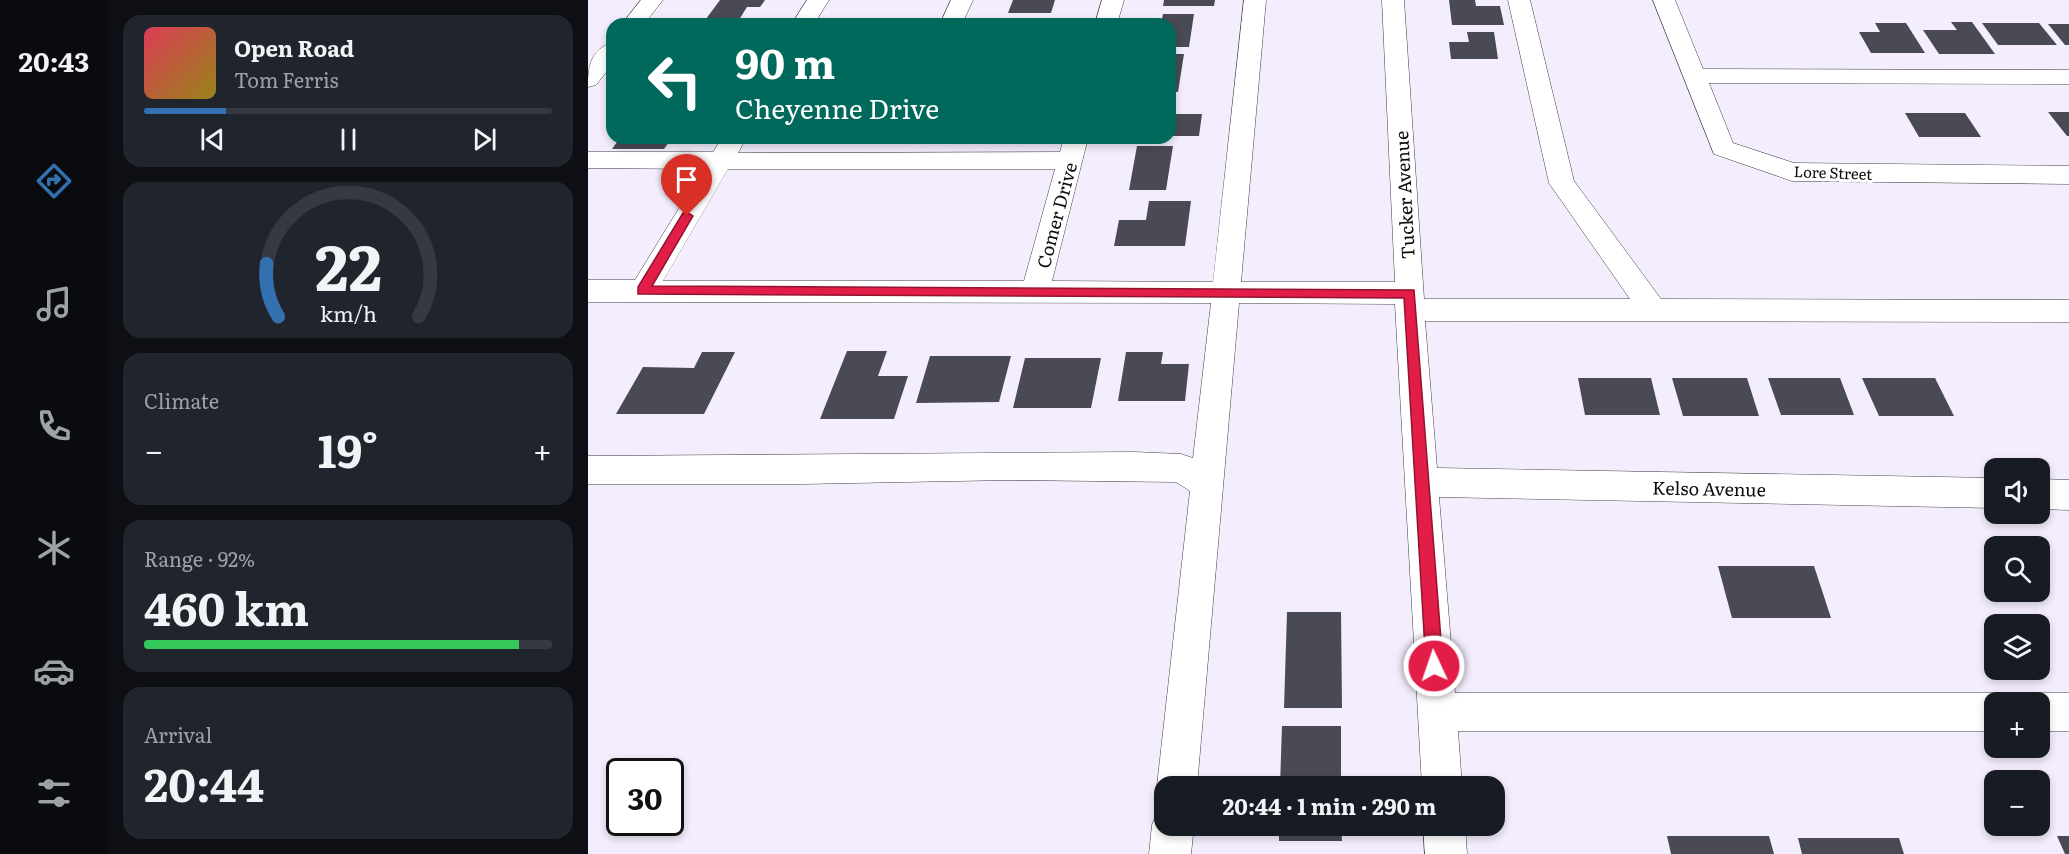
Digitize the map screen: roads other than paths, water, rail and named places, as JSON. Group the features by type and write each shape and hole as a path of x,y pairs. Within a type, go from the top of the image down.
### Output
{"street":[{"path":"638,18 652,0"},
{"path":"807,18 818,0"},
{"path":"954,18 962,0"},
{"path":"1108,18 1113,0"},
{"path":"1178,776 1255,0"},
{"name":"Tucker Avenue","path":"1393,0 1410,302 1441,776"},
{"path":"1519,0 1562,183 1654,311"},
{"name":"Lore Street","path":"1664,0 1723,148 1792,172 2069,175"},
{"path":"588,80 606,58"},
{"path":"1695,76 2069,77"},
{"path":"643,291 730,144"},
{"path":"887,162 895,144"},
{"path":"588,160 887,162 1073,149"},
{"name":"Comer Drive","path":"1035,293 1073,149"},
{"path":"588,291 1035,293 1227,291 1410,302 1654,311 2069,311"},
{"path":"588,470 1134,466 1181,468 1207,484"},
{"name":"Kelso Avenue","path":"1423,482 1984,493"},
{"path":"2050,494 2069,495"},
{"path":"1437,712 1984,712"},
{"path":"2050,712 2069,712"},
{"path":"1170,854 1172,836"},
{"path":"1445,836 1446,854"}]}
